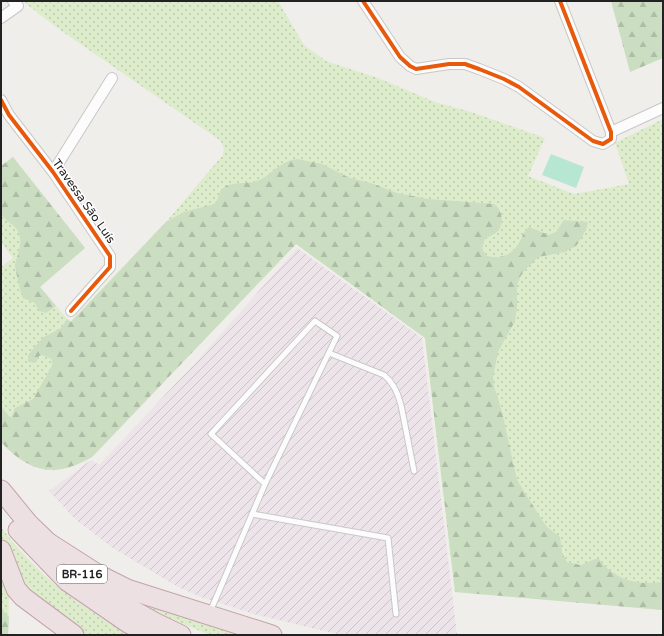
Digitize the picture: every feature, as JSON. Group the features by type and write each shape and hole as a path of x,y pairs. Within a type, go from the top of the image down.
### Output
{"highway":[{"name":"BR-116","path":"1,490 28,523 76,570 102,591 149,619 181,635"},
{"name":"BR-116","path":"1,509 17,529 67,581 128,623 152,635"},
{"path":"49,543 100,575 127,589 272,635"},
{"path":"1,550 16,589 22,598 74,635"}],"street":[{"path":"363,1 400,57 410,66 416,68 457,64 479,69 519,87 592,141 598,144 606,143 611,139 611,132 559,3"},
{"path":"1,18 15,3"},
{"path":"53,172 112,78"},
{"name":"Travessa São Luís","path":"1,100 9,115 53,172 111,259 109,268 71,311"},
{"path":"611,132 663,108"}],"lane":[{"path":"209,615 265,484 337,336 315,321 211,434 265,484"},
{"path":"329,353 384,375 391,382 398,394 401,405 414,471"},
{"path":"252,514 388,538 396,614"}],"shaded area":[{"path":"297,248 422,338 457,635 341,635 257,615 201,597 178,587 113,548 76,520 49,491 91,460 99,465 196,362"}],"green space":[{"path":"27,1 278,1 304,45 326,61 378,78 435,102 471,112 545,138 528,176 574,194 629,184 615,143 663,119 661,378 663,398 663,610 455,592 425,338 296,244 92,457 79,464 66,468 55,470 44,469 22,461 1,442 1,267 13,258 1,242 1,166 13,157 85,248 40,287 70,322 166,222 222,156 224,149 222,143 218,139 56,27 25,3"},
{"path":"611,1 663,1 663,58 630,72"},
{"path":"551,154 584,167 576,188 542,175"},
{"path":"13,157 85,248 40,287 56,306 46,313 39,311 35,303 23,298 15,265 20,245 19,233 14,226 5,219 1,212 1,166"},
{"path":"297,159 322,164 350,178 371,183 397,193 428,199 494,204 499,209 502,220 499,230 485,239 482,249 487,256 499,257 508,254 516,247 526,229 529,227 549,235 556,232 564,220 588,222 586,230 577,245 565,252 538,257 522,273 517,285 517,308 515,321 498,352 493,377 494,386 502,412 517,480 547,527 560,537 562,553 567,562 581,565 595,559 599,559 611,572 626,580 635,582 661,582 660,578 663,575 663,610 455,592 425,338 296,244 92,457 79,464 66,468 55,470 44,469 33,466 22,460 1,442 1,406 11,419 15,408 33,399 52,366 52,359 42,355 39,356 36,363 28,362 28,355 44,337 61,328 67,319 71,322 166,222 184,212 214,204 221,190 227,186 257,181 267,176 284,163"},
{"path":"1,527 44,575 94,613 131,635 85,635 70,626 17,581 1,538"},
{"path":"1,564 9,596 8,635 1,635"},
{"path":"128,593 247,635 210,635 176,621 148,607"},
{"path":"1,609 9,617 8,635 1,635"}],"cycle path":[{"path":"363,1 400,57 410,66 416,69 449,64 465,64 504,79 519,87 593,141 603,144 611,139 611,132 560,1"},
{"path":"1,100 9,115 53,172 110,256 110,267 71,311"}]}
